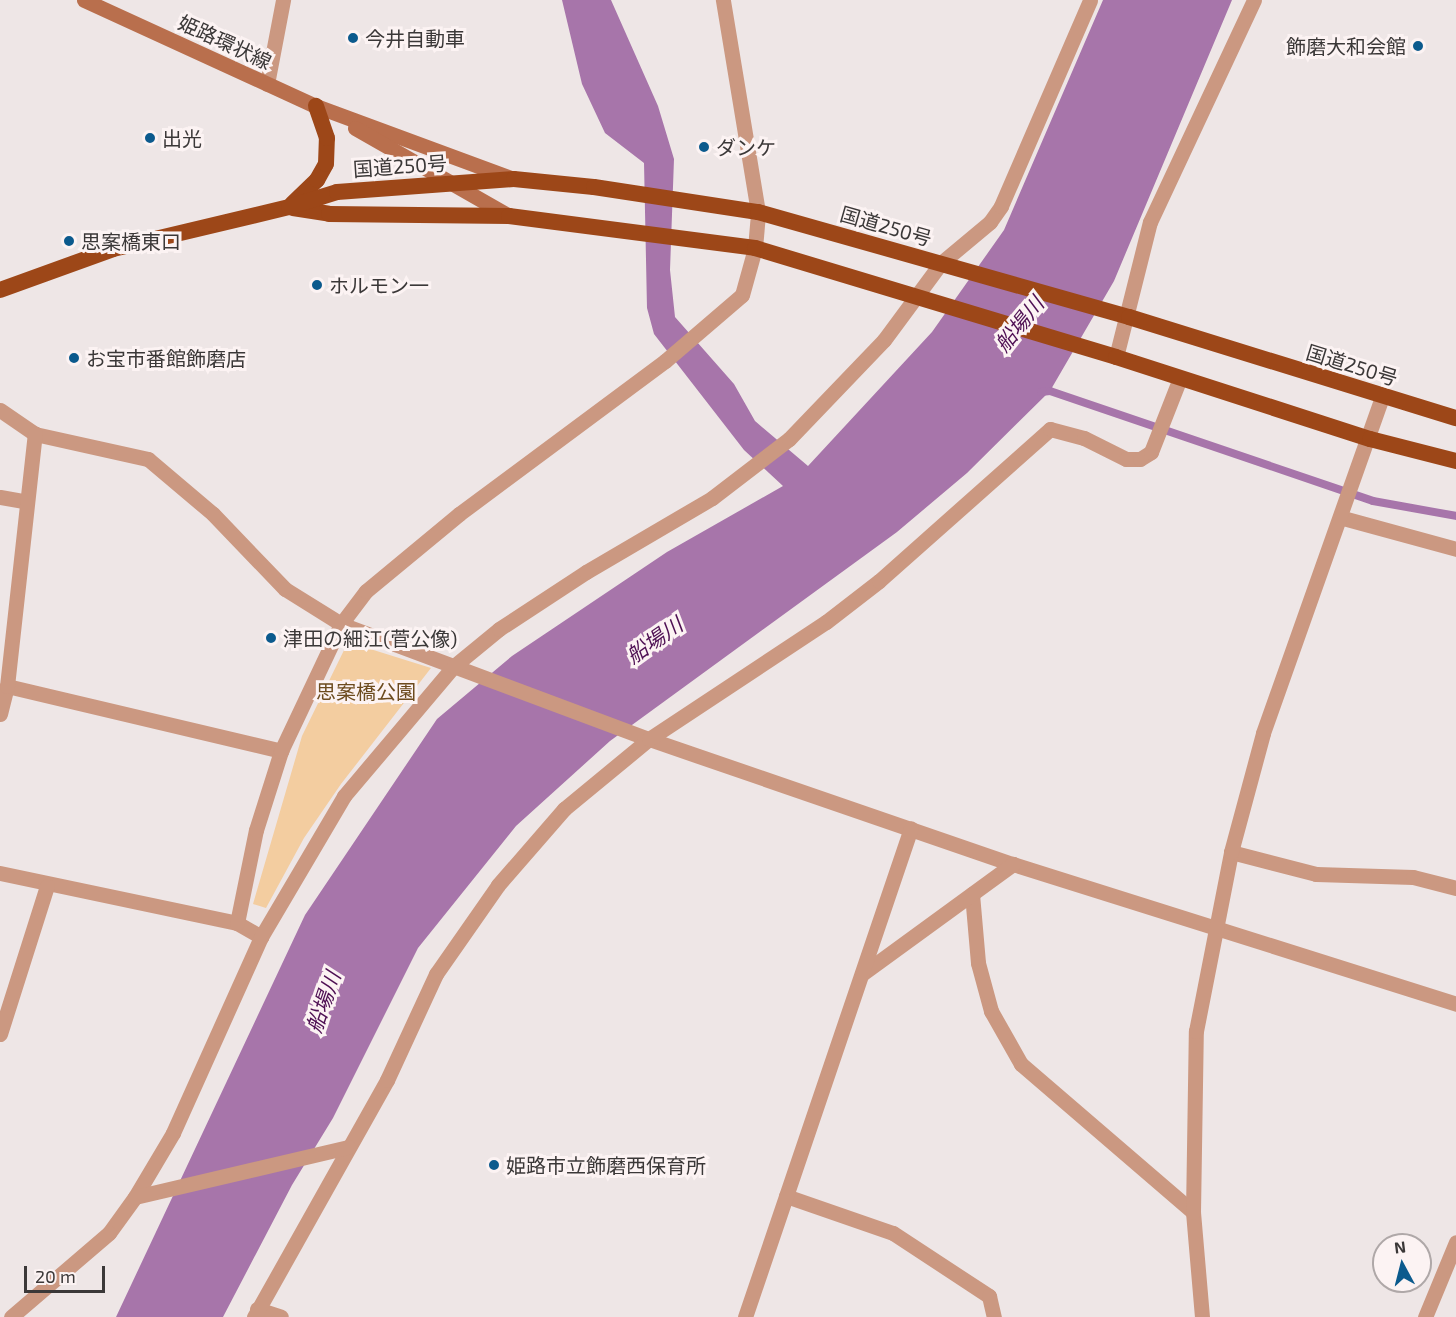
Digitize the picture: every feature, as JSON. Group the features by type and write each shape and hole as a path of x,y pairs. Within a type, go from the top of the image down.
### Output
{"highway":[{"path":"289,207 317,180 326,164 327,138 316,106"},
{"name":"国道250号","path":"0,290 113,249 289,207 337,192 514,179 594,187 758,212 1129,317 1456,418"},
{"name":"国道250号","path":"289,207 329,214 509,216 586,224 755,248 1116,357 1370,439 1456,461"}],"main road":[{"name":"姫路環状線","path":"84,0 316,106 514,179"},
{"name":"姫路環状線","path":"316,106 509,216"}],"street":[{"path":"267,84 283,0"},
{"path":"237,923 255,830 281,751 341,624 366,591 459,514 665,361 742,295 755,248 758,212 723,0"},
{"path":"11,1317 109,1233 135,1197 173,1133 261,937 344,796 454,666 509,623 712,498 751,469 789,439 885,340 941,263 990,222 1000,206 1090,0"},
{"path":"1116,357 1129,317 1150,222 1254,0"},
{"path":"281,1317 256,1313 387,1080 436,974 498,885 564,809 649,739 826,622 879,581 1050,429 1084,438 1126,459 1140,459 1151,452 1180,378"},
{"path":"1202,1317 1193,1212 1196,1031 1232,852 1263,733 1358,474 1382,397"},
{"path":"0,410 35,434 148,459 213,514 285,589 341,624 649,739 1013,864 1217,932 1456,1004"},
{"path":"0,714 7,686 35,434"},
{"path":"0,497 27,502"},
{"path":"1344,513 1456,549"},
{"path":"7,686 281,751"},
{"path":"745,1317 911,828"},
{"path":"1232,852 1316,874 1413,877 1456,888"},
{"path":"862,974 1013,864"},
{"path":"0,873 46,886 237,923 261,937"},
{"path":"0,1034 46,886"},
{"path":"972,894 978,963 991,1011 1021,1064 1193,1212"},
{"path":"135,1197 348,1147"},
{"path":"786,1196 893,1233 989,1296 994,1317"},
{"path":"1425,1317 1456,1242"}],"green space":[{"name":"思案橋公園","path":"348,642 431,668 341,784 304,838 266,908 253,904 302,736"}],"water":[{"name":"船場川","path":"562,0 611,0 658,106 674,159 670,270 675,317 734,384 755,421 808,466 932,332 1004,230 1103,0 1232,0 1114,281 1050,391 967,473 897,532 610,741 516,826 418,948 333,1118 292,1185 223,1317 116,1317 305,915 437,719 512,656 667,552 783,486 744,450 654,334 647,308 644,163 605,133 582,84"}],"waterway":[{"path":"1041,392 1050,391 1373,501 1456,516"}],"place":[{"name":"今井自動車","path":"353,38"},
{"name":"飾磨大和会館","path":"1418,46"},
{"name":"出光","path":"150,138"},
{"name":"ダンケ","path":"704,147"},
{"name":"思案橋東口","path":"69,241"},
{"name":"ホルモン一","path":"317,285"},
{"name":"お宝市番館飾磨店","path":"74,358"},
{"name":"津田の細江(菅公像)","path":"271,638"},
{"name":"姫路市立飾磨西保育所","path":"494,1165"}]}
